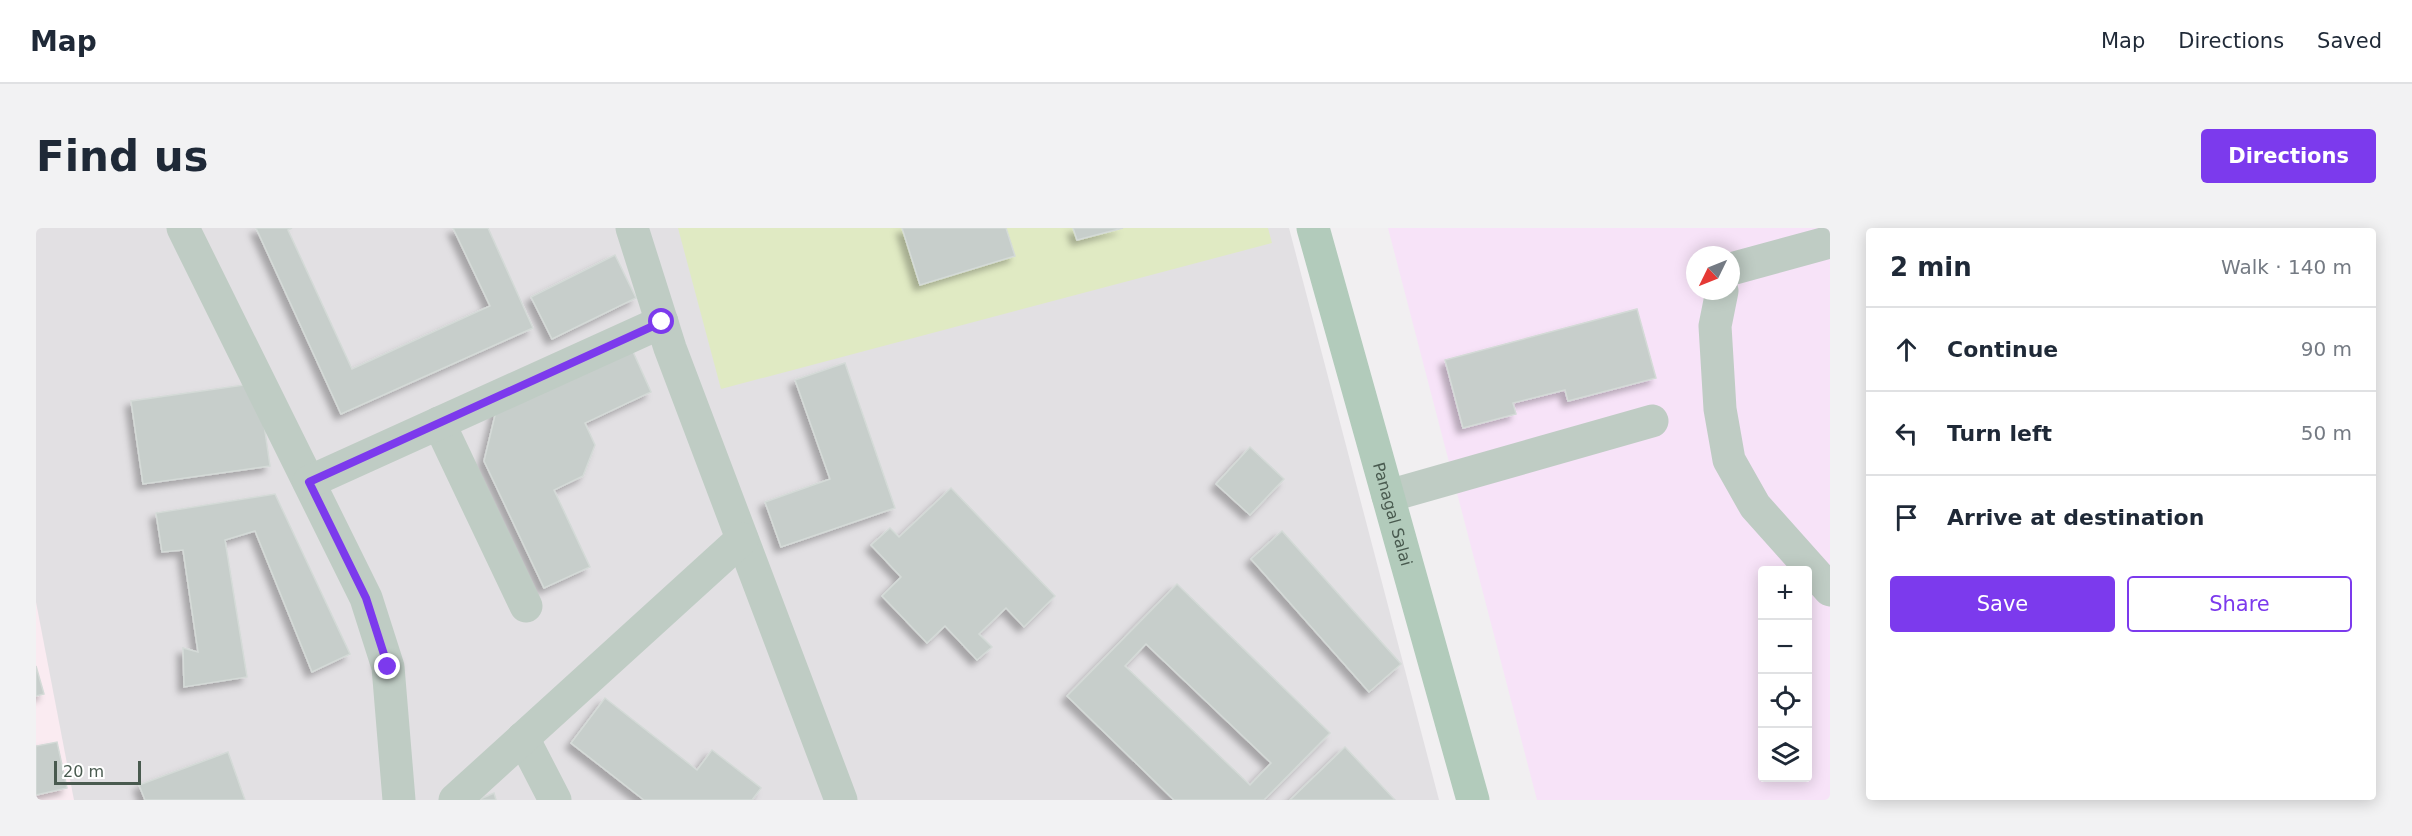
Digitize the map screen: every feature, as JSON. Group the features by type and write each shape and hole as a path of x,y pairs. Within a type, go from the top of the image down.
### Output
{"main road":[{"name":"Panagal Salai","path":"1313,228 1473,800"}],"street":[{"path":"183,228 366,598 388,667 399,800"},
{"path":"633,228 670,348 841,800"},
{"path":"1740,267 1830,242"},
{"path":"1720,300 1715,326 1720,409 1730,460 1755,506 1830,590"},
{"path":"309,482 662,322"},
{"path":"1388,496 1652,421"},
{"path":"439,423 526,606"},
{"path":"455,800 742,539"},
{"path":"523,738 555,800"}],"shaded area":[{"path":"36,228 1289,228 1439,800 74,800 36,602"},
{"path":"1388,228 1830,228 1830,800 1537,800"},
{"path":"36,594 77,800 36,800"}],"green space":[{"path":"678,228 1268,228 1272,243 721,389"}],"building":[{"path":"256,228 292,228 288,230 352,369 490,306 453,228 488,228 533,328 341,414"},
{"path":"902,228 1006,228 1015,256 920,285"},
{"path":"1073,228 1123,228 1077,240"},
{"path":"615,255 636,298 552,339 531,297"},
{"path":"1637,309 1656,378 1568,401 1565,390 1513,403 1516,414 1463,428 1445,360"},
{"path":"630,345 651,392 585,423 595,445 583,476 554,490 590,567 544,588 484,461 497,407"},
{"path":"845,363 895,508 781,547 765,502 830,479 795,380"},
{"path":"258,383 270,466 143,484 131,401"},
{"path":"1250,447 1284,479 1250,515 1216,484"},
{"path":"951,488 1055,596 1024,627 1006,608 979,634 992,647 977,660 945,626 927,643 882,596 901,577 871,545 890,528 899,537"},
{"path":"275,494 350,654 312,672 255,531 225,540 247,677 184,687 183,648 198,652 183,550 162,552 156,513"},
{"path":"1282,531 1401,664 1369,692 1251,559"},
{"path":"1177,584 1330,733 1264,800 1174,800 1067,696","holes":["1146,644 1271,763 1250,785 1125,666"]},
{"path":"36,666 44,694 36,696"},
{"path":"605,698 697,770 712,750 761,788 752,800 644,800 571,743"},
{"path":"57,742 67,788 36,795 36,746"},
{"path":"1345,747 1395,800 1290,800"},
{"path":"228,752 245,800 145,800 139,785"},
{"path":"494,793 496,800 478,800"}],"route":[{"path":"388,667 366,598 309,482 662,322"}]}
